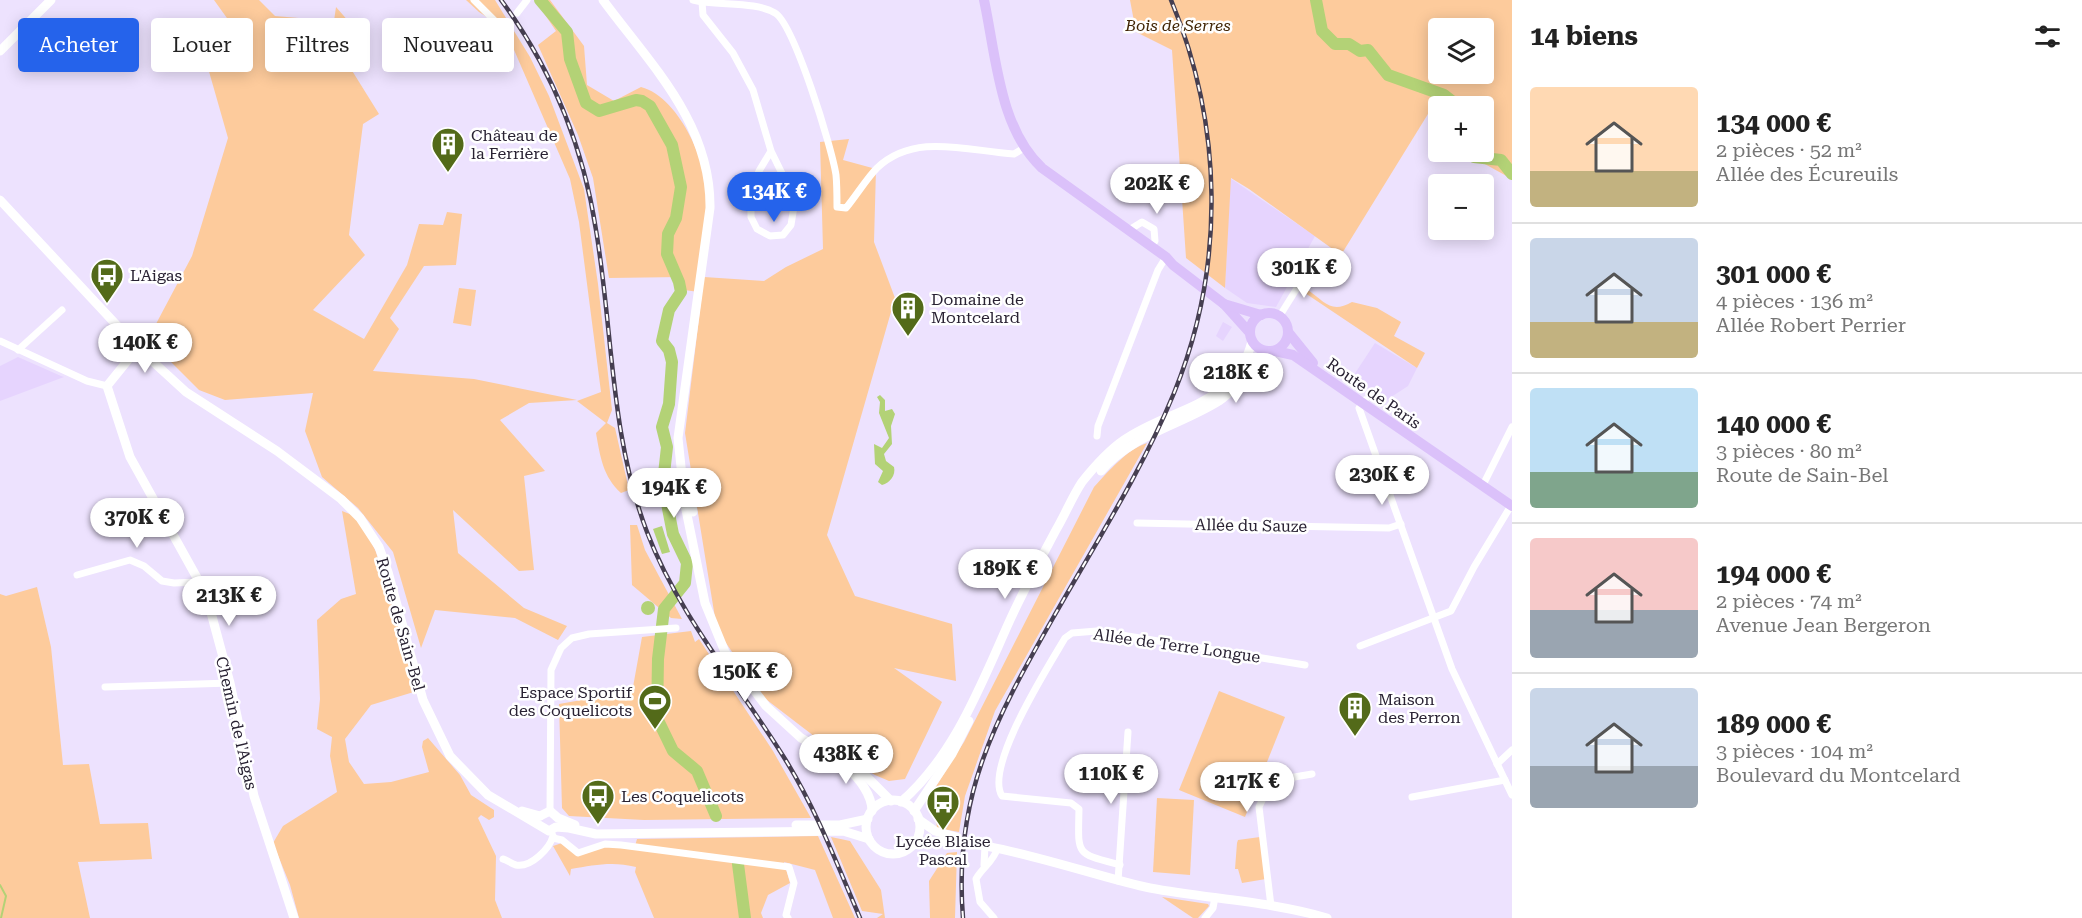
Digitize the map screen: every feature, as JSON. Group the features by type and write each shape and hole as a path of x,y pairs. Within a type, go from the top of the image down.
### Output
{"main road":[{"path":"0,51 51,0"},
{"path":"603,0 685,112 702,148 708,171 710,208 680,422 708,611 725,652 755,694 792,731 861,771 883,796 916,815 935,831 1118,881 1271,906 1327,918"},
{"path":"984,0 1008,115 1024,148 1042,168 1154,247 1183,273 1223,302 1251,337 1271,351"},
{"name":"Route de Sain-Bel","path":"0,200 186,392 277,451 335,494 360,518 379,547 423,700 446,749 465,775 488,795 540,821 545,830 554,825"},
{"path":"1223,302 1261,315"},
{"path":"827,828 870,815 880,804 896,802 919,784 947,748 975,699 1012,617 1081,484 1107,454 1139,435 1220,400 1271,351 1284,344 1288,332 1279,316 1267,313 1253,322 1248,355 1239,373 1229,384 1181,416"},
{"name":"Route de Paris","path":"1288,332 1306,357 1364,402 1512,505"},
{"path":"107,386 140,346"},
{"name":"Route de Paris","path":"1271,351 1293,355 1484,483 1512,505"},
{"name":"Chemin de l'Aigas","path":"107,386 130,457 198,582 212,613 230,683 254,796 294,918"},
{"path":"913,845 919,832 916,815 952,754 1022,608 1086,487 1112,458 1139,435"},
{"path":"831,755 854,773 871,800 869,839"},
{"path":"540,821 596,834 827,828 869,839 879,850 889,854 900,853 913,845 937,840 980,845"}],"street":[{"path":"474,0 492,18"},
{"path":"517,13 526,0"},
{"path":"693,0 702,3 769,10 783,20 800,57 830,148 836,176 837,207 846,208 876,169 905,150 931,145 1014,154 1024,148"},
{"path":"702,3 703,15 733,53 753,90 771,151 795,200 791,225 783,235 770,236 757,229 751,217 751,192 759,171 771,151"},
{"path":"1129,230 1142,222 1149,224 1154,229 1154,247"},
{"path":"1097,436 1098,426 1166,259"},
{"path":"1279,316 1309,269"},
{"path":"18,350 62,310"},
{"path":"0,341 87,381 107,386"},
{"path":"1364,402 1359,408 1452,669 1512,795"},
{"path":"1484,483 1512,427"},
{"path":"1360,645 1434,618 1456,605 1474,567 1512,505"},
{"name":"Allée du Sauze","path":"1137,523 1389,528 1401,524"},
{"path":"77,575 130,560 144,566 162,580 174,583 198,582"},
{"path":"676,628 590,634 572,638 556,656 551,670 554,825 562,840 578,853 605,844 621,845 789,867 794,883 786,915 788,918"},
{"name":"Allée de Terre Longue","path":"1120,865 1086,856 1078,846 1079,809 1071,803 1002,796 998,789 1002,761 1020,717 1065,638 1072,633 1096,631 1305,664"},
{"path":"105,687 230,683"},
{"path":"1118,881 1128,732"},
{"path":"1497,764 1512,750"},
{"path":"1271,906 1259,807 1270,781 1312,774"},
{"path":"1412,797 1505,780"},
{"path":"503,859 516,865 524,865 534,860 554,825"},
{"path":"980,845 984,865"},
{"path":"994,918 980,902 976,879 984,865 994,858 998,849"},
{"path":"1205,918 1213,908 1215,897"}],"shaded area":[{"path":"1230,178 1315,236 1276,307 1247,303 1225,288"},
{"path":"1223,322 1232,327 1223,341 1216,336"},
{"path":"1375,343 1417,368 1408,386 1382,403 1350,381"},
{"path":"18,357 64,377 0,401 0,366"},
{"path":"880,395 885,400 885,411 892,409 895,414 891,426 892,444 884,454 886,461 894,467 894,473 890,481 882,485 878,482 883,471 875,464 874,444 882,448 889,438 879,413 880,402 877,397"},
{"path":"662,526 670,552 662,554 653,529"},
{"path":"645,601 651,601 655,608 651,615 645,615 641,611 641,605"}],"green space":[{"path":"214,0 259,0 275,16 299,18 265,18 265,72 353,72 379,114 363,124 349,235 365,255 313,310 364,339 407,265 419,224 443,225 447,212 462,214 456,265 424,266 390,318 399,329 373,371 474,379 577,400 529,403 500,420 545,471 524,476 534,570 519,571 453,510 458,553 524,608 567,626 558,640 515,618 435,610 421,648 393,552 358,508 322,477 305,431 313,393 225,400 199,390 148,339 192,256 228,138 209,72 253,72 253,18 227,18"},
{"path":"466,0 495,0 506,18 488,18"},
{"path":"535,0 550,0 584,46 587,85 614,101 641,87 656,94 681,120 699,156 709,193 708,230 699,292 684,290 681,277 609,278 593,178 578,135 538,45 556,31"},
{"name":"Bois de Serres","path":"1130,0 1512,0 1512,179 1481,162 1494,162 1494,96 1428,96 1428,114 1341,255 1231,178 1225,288 1186,258 1172,50 1136,32"},
{"path":"336,7 346,18 334,18"},
{"path":"514,31 549,96 584,189 598,284 612,410 607,423 615,428 629,490 621,493 606,473 599,450 596,433 606,423 577,401 601,392 579,222 570,179 514,50"},
{"path":"849,139 843,160 876,169 874,242 895,298 827,535 855,596 952,624 956,681 894,668 942,702 905,779 889,781 827,746 763,697 717,630 685,433 704,277 764,281 786,267 823,249 820,142"},
{"path":"459,288 476,290 471,326 453,323"},
{"path":"1308,290 1333,307 1352,302 1377,308 1401,322 1394,336 1425,353 1417,368 1305,293"},
{"path":"1147,443 995,711 965,796 959,832 937,828 935,811 928,799 964,742 1094,487 1125,456"},
{"path":"342,511 360,518 376,552 417,691 371,705 345,739 349,762 364,784 391,782 429,772 422,747 423,741 428,738 460,775 471,795 494,810 494,817 489,820 481,815 478,818 496,856 495,900 502,918 299,918 290,885 273,843 283,826 337,792 330,756 332,737 317,729 320,699 317,620 341,599 356,594"},
{"path":"630,525 637,525 645,550 682,619 671,618 632,585"},
{"path":"37,587 51,647 63,765 89,764 100,824 148,823 152,859 78,862 90,918 0,918 0,594 6,596"},
{"name":"Espace Sportif des Coquelicots","path":"691,631 695,642 699,639 773,751 811,818 644,820 569,816 562,808 559,704 610,695 633,687 642,637"},
{"path":"1219,691 1285,717 1245,817 1179,790"},
{"path":"1157,798 1194,800 1190,875 1153,872"},
{"path":"818,836 855,918 833,918 815,870 784,862 790,883 768,895 761,913 763,918 654,918 635,872 636,867 619,864 596,865 571,869 570,876 553,846 565,842 573,851 605,844 635,846 637,839"},
{"path":"831,837 850,841 881,890 885,918 877,918 883,914 862,911"},
{"path":"1260,837 1266,879 1242,883 1238,869 1235,869 1238,840"},
{"path":"957,852 955,918 930,918 929,881 947,853"},
{"path":"1162,897 1209,906 1198,918 1193,918"}],"waterway":[{"path":"540,0 567,32 570,59 586,103 599,111 636,100 642,101 650,106 672,145 681,187 676,218 668,234 667,254 681,292 669,310 662,341 669,350 672,362 669,404 662,427 667,447 663,483 673,534 687,563 685,583 664,609 658,659 657,718 673,751 697,771 716,816"},
{"path":"1316,0 1322,31 1335,44 1349,44 1360,51 1368,50 1388,75 1445,96"},
{"path":"1494,159 1501,160 1512,174"},
{"path":"738,864 745,918"},
{"path":"0,885 6,896 1,918"}],"railway":[{"path":"501,0 536,53 550,81 563,109 583,168 602,268 619,420 635,495 647,532 660,563 692,621 767,731 807,797 860,918"},
{"path":"963,918 962,874 965,834 982,760 996,726 1032,655 1148,451 1174,393 1191,345 1203,296 1210,246 1212,196 1209,146 1201,96 1188,48 1171,0"}],"place":[{"name":"Château de la Ferrière","path":"448,173"},
{"name":"L'Aigas","path":"107,304"},
{"name":"Domaine de Montcelard","path":"908,337"},
{"name":"Espace Sportif des Coquelicots","path":"655,730"},
{"name":"Maison des Perron","path":"1355,737"},
{"name":"Les Coquelicots","path":"598,825"},
{"name":"Lycée Blaise Pascal","path":"943,831"}]}
